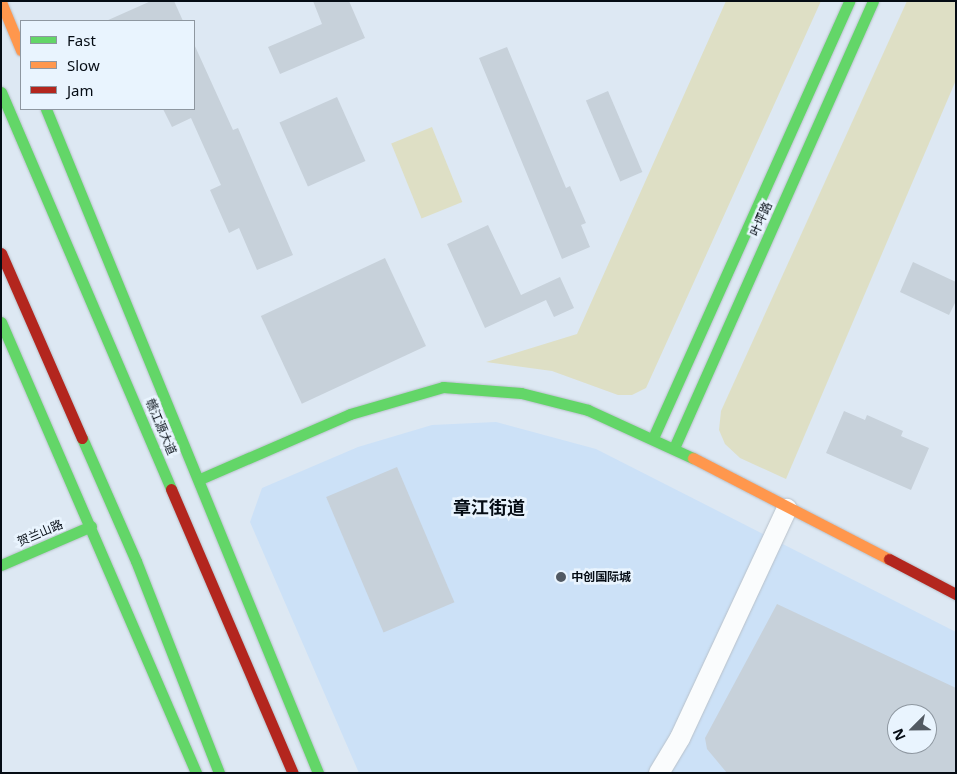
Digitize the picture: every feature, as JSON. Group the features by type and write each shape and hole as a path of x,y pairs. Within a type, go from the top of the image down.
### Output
{"street":[{"name":"叶坪路","path":"653,438 849,1"},
{"name":"叶坪路","path":"674,448 873,1"},
{"path":"1,2 20,48"},
{"name":"赣江源大道","path":"1,92 293,773"},
{"path":"46,110 318,771"},
{"path":"1,253 136,561 219,773"},
{"path":"1,322 196,773"},
{"path":"200,480 350,414 443,387 522,393 588,410 653,438 787,510 956,594"},
{"path":"659,773 680,738 787,510"},
{"name":"贺兰山路","path":"1,565 90,526"}],"shaded area":[{"name":"中创国际城","path":"496,422 596,449 956,632 956,773 359,773 250,522 262,488 358,447 432,425"}],"green space":[{"path":"726,1 821,1 646,388 632,395 618,395 552,371 486,362 577,334"},
{"path":"907,1 956,1 956,80 786,479 740,458 725,444 719,430 721,411"},
{"path":"432,127 462,202 422,219 391,143"}],"building":[{"path":"151,1 174,1 183,20 108,20"},
{"path":"313,1 349,1 365,38 280,74 268,47 322,24"},
{"path":"195,46 233,130 238,128 293,255 257,270 239,228 229,233 210,190 221,185 191,118 172,127 164,110 195,110"},
{"path":"507,47 566,188 570,186 586,223 581,225 590,247 562,259 479,58"},
{"path":"608,91 642,172 620,181 586,100"},
{"path":"337,97 365,161 308,187 279,123"},
{"path":"488,225 521,295 560,277 574,308 554,317 546,300 485,328 447,244"},
{"path":"385,258 426,346 302,404 261,316"},
{"path":"913,262 956,282 956,301 949,315 900,292"},
{"path":"844,411 865,420 867,415 903,431 901,436 929,448 911,490 826,453"},
{"path":"397,467 454,602 384,632 326,497"},
{"path":"777,604 956,688 956,773 727,773 707,749 705,738"}],"traffic: fast":[{"path":"653,438 849,1"},
{"path":"674,448 873,1"},
{"path":"1,92 171,489"},
{"path":"46,110 318,773"},
{"path":"1,322 196,773"},
{"path":"200,479 350,414 443,387 521,393 588,410 693,458"},
{"path":"82,438 136,561 219,773"},
{"path":"1,565 91,526"}],"traffic: slow":[{"path":"1,2 20,48"},
{"path":"693,458 889,559"}],"traffic: jam":[{"path":"1,253 82,438"},
{"path":"171,489 293,773"},
{"path":"889,559 956,594"}],"place":[{"name":"中创国际城","path":"561,577"}],"district":[{"name":"章江街道","path":"489,507"}]}
